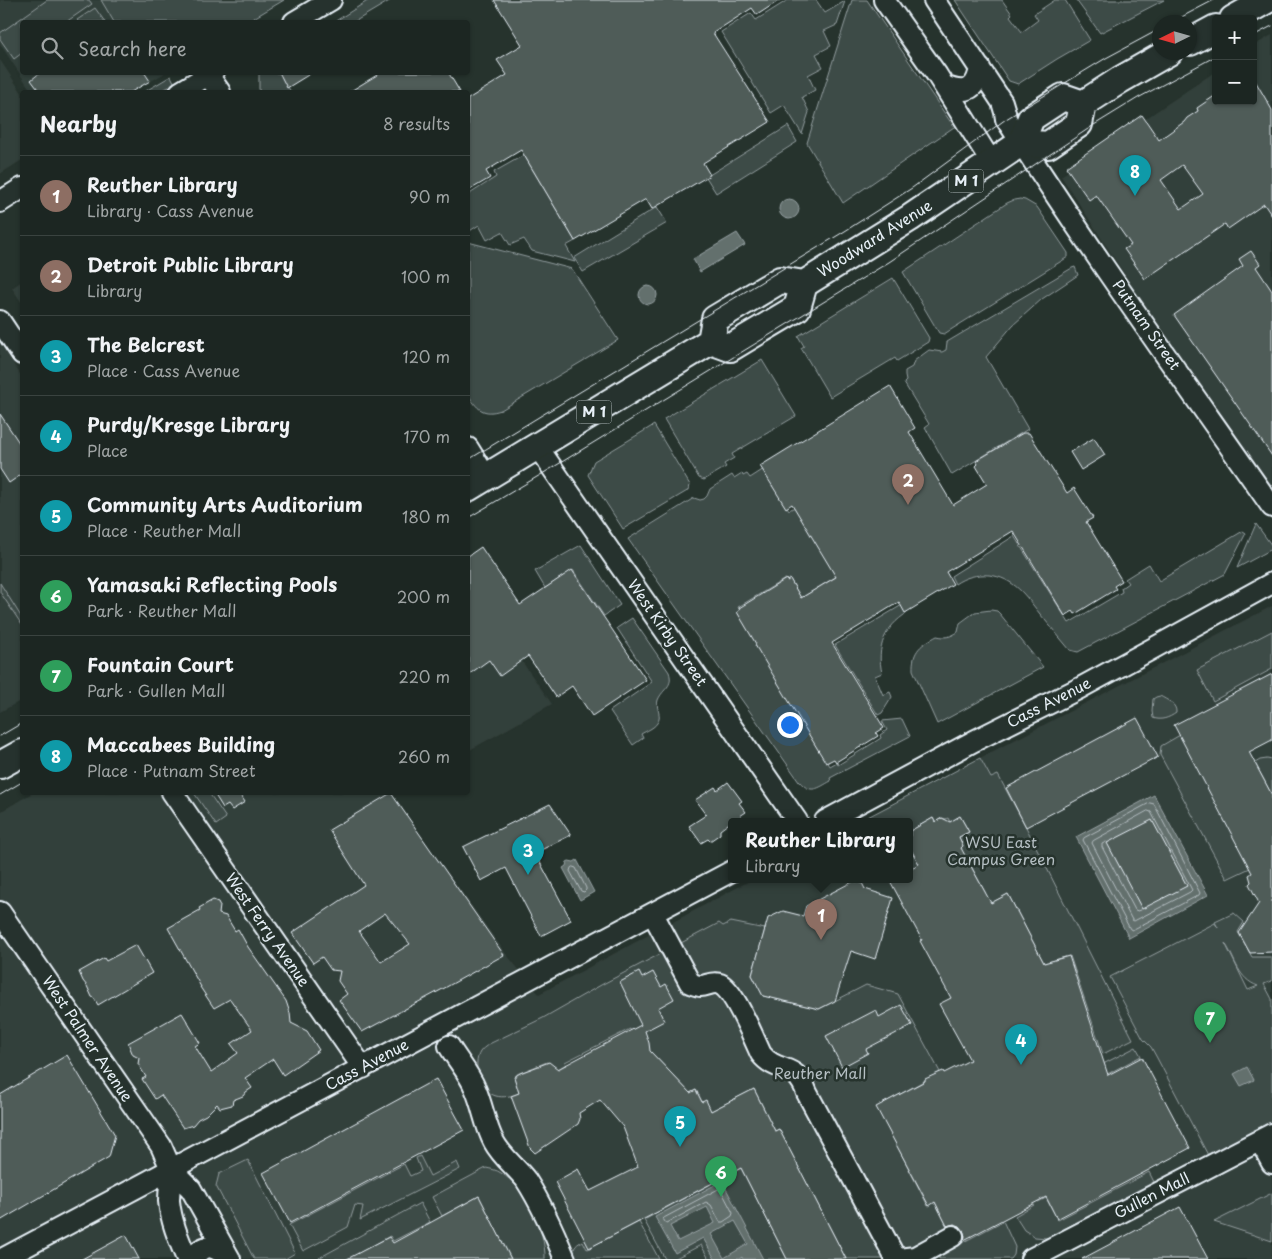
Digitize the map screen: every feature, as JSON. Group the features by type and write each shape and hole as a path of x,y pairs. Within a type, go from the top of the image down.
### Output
{"main road":[{"path":"1242,15 1266,5"},
{"path":"1197,38 1212,30"},
{"path":"1021,143 1048,144 1079,124 1083,104 1155,60"},
{"name":"Woodward Avenue","path":"477,482 711,340 730,348 797,308 804,284 910,218 1021,143"},
{"path":"0,766 20,754"}],"street":[{"path":"297,20 331,0"},
{"path":"884,0 944,86 992,163"},
{"name":"Putnam Street","path":"934,0 1002,102 1006,119 1042,175 1272,507"},
{"path":"944,86 954,90 971,88 978,78 980,68"},
{"path":"183,90 208,75"},
{"path":"211,75 219,90"},
{"path":"0,202 20,189"},
{"path":"0,321 20,351"},
{"name":"West Kirby Street","path":"537,446 795,818"},
{"path":"470,456 477,482"},
{"name":"Cass Avenue","path":"830,818 980,738 1080,688 1272,583"},
{"name":"West Ferry Avenue","path":"174,795 363,1068"},
{"name":"Cass Avenue","path":"2,1259 728,873"},
{"name":"West Palmer Avenue","path":"0,912 160,1146 171,1169 191,1189 230,1259"},
{"path":"653,914 690,983 700,986 714,983 720,984 733,998 761,1054 773,1065 795,1072 804,1084 807,1093 907,1259 952,1236"},
{"path":"449,1046 475,1087 494,1144 524,1178 538,1199 565,1259"},
{"path":"1266,1137 1272,1163"},
{"name":"Gullen Mall","path":"1032,1259 1266,1137"},
{"name":"West Palmer Avenue","path":"171,1169 169,1200 176,1232 187,1259"},
{"path":"194,1259 197,1252 202,1248 209,1247 223,1253 230,1259"}],"shaded area":[{"path":"0,0 284,0 250,20 20,20 20,74 0,44"},
{"path":"1272,35 1272,503 1061,176 1212,74 1212,105 1257,105 1257,44"},
{"path":"0,60 20,90 20,161 0,174"},
{"path":"21,75 162,75 135,90 31,90"},
{"path":"20,282 20,300 12,288"},
{"path":"0,343 20,374 20,701 0,712"},
{"path":"470,588 552,704 470,750"},
{"path":"1272,606 1272,1259 0,1259 0,812 29,795 392,795 507,955 539,994 746,883 913,883 913,818 865,818"}],"green space":[{"path":"47,0 89,0 92,4 69,20 20,20 20,54 14,59 0,39 0,33"},
{"path":"101,0 284,0 250,20 113,20"},
{"path":"369,0 391,0 357,20 337,20"},
{"path":"788,0 816,0 825,13 845,1 837,25 824,31 831,46 816,54 823,67 808,75 815,90 802,97 809,112 802,134 784,105 771,113 721,32 751,13 756,20"},
{"path":"852,0 867,0 954,127 843,203 807,143"},
{"path":"955,0 1002,0 1012,14 1010,16 1022,32 1038,20 1034,14 1055,0 1065,0 1090,40 1018,84 1009,81"},
{"path":"1076,0 1164,0 1100,33"},
{"path":"95,8 104,20 77,20"},
{"path":"259,75 281,75 290,90 259,90"},
{"path":"171,76 175,84 162,90 147,90"},
{"path":"788,126 797,142 716,193 706,177"},
{"path":"524,155 575,241 566,246 575,262 532,251 524,239 510,245 502,232 487,240 479,225 470,231 470,194 496,177 494,172"},
{"path":"1020,199 1037,207 1068,253 1068,257 944,334 939,333 903,272 1007,203"},
{"path":"657,207 667,223 583,272 574,258"},
{"path":"470,243 572,269 618,340 501,410 485,412 474,404 470,397"},
{"path":"1075,267 1078,275 1042,299 1013,325 986,357 1028,429 952,475 925,427 929,424 904,383 906,381 905,371 912,367 914,361 929,350 942,352 946,350 947,342"},
{"path":"893,278 929,338 928,342 897,361 895,358 830,397 801,348 804,346 798,336"},
{"path":"762,360 796,416 732,454 734,458 724,464 726,467 704,480 699,478 664,419"},
{"path":"654,425 690,485 689,490 623,529 588,475 594,461"},
{"path":"764,469 789,510 795,507 837,576 801,598 790,579 787,581 785,579 738,607 757,647 830,766 837,762 838,765 881,738 880,735 887,730 882,721 902,719 910,736 830,778 831,781 815,789 807,788 799,781 628,539 694,498 704,499 710,489 732,475 734,478 742,473 743,476 747,474 750,478"},
{"path":"1256,524 1272,546 1272,549 1237,568"},
{"path":"1243,531 1246,533 1225,574 1078,652 1070,650 1024,594 1012,584 998,577 985,575 967,578 955,584 951,576 1014,536 1069,623 1122,592 1121,588 1128,583 1125,579 1149,564 1159,581"},
{"path":"581,545 620,605 604,616 573,570 545,588 535,571"},
{"path":"0,583 20,615 20,622 0,592"},
{"path":"902,605 907,613 888,631 881,646 880,664 882,673 875,676 883,695 890,692 892,697 882,713 878,715 835,645"},
{"path":"997,611 1000,614 1043,667 937,724 913,670 914,657 923,645 937,636 948,637 958,632 960,623 975,612"},
{"path":"632,618 669,672 670,677 669,684 658,700 659,720 654,726 641,734 643,738 633,745 610,711 652,682 617,628"},
{"path":"1272,631 1272,669 1213,701 1197,670"},
{"path":"1160,696 1175,707 1176,713 1165,718 1153,718 1153,699"},
{"path":"1180,735 1250,868 1227,879 1160,755 1161,746"},
{"name":"WSU East Campus Green","path":"980,758 991,778 998,775 1133,1039 1103,1054 1070,956 1044,963 1008,894 989,904 985,892 971,866 953,854 962,849 961,847 963,846 959,837 969,832 960,816 950,822 948,818 942,818 935,822 933,818 913,829 913,818 866,818"},
{"path":"1267,759 1272,760 1272,795 1255,763"},
{"path":"195,795 210,795 226,818 216,825"},
{"path":"913,853 924,870 917,865 913,867"},
{"path":"1234,913 1244,922 1238,932 1252,957 1272,957 1272,981 1264,984 1272,999 1272,1125 1210,1159 1151,1047 1143,1039 1110,977 1215,923 1218,928 1215,922","holes":["1225,943 1242,974 1251,983 1258,986 1248,990"]},
{"name":"Reuther Mall","path":"731,922 765,929 752,975 763,996 819,1009 866,985 898,994 940,1072 877,1107 928,1206 935,1202 948,1228 891,1259 846,1259 779,1129 775,1131 754,1089 711,1111 702,1102 696,1090 690,1093 650,1051 634,1038 630,1029 565,1062 566,1064 555,1071 547,1062 517,1074 515,1080 519,1093 505,1097 496,1096 490,1093 482,1084 477,1071 478,1057 481,1051 489,1044 543,1018 719,923 723,926"},
{"path":"1136,1047 1141,1056 1005,1129 1027,1182 1038,1202 1046,1198 1058,1220 1149,1172 1156,1186 1065,1234 1046,1238 1035,1237 1024,1230 1015,1216 1034,1205 988,1117 1078,1077"},
{"path":"420,1156 430,1176 457,1162 460,1169 360,1220 363,1206 355,1205 348,1227 303,1251 289,1225 404,1164 410,1176 421,1171 416,1158"},
{"path":"248,1160 295,1253 285,1259 254,1259 216,1186 219,1174"},
{"path":"486,1168 498,1171 510,1180 526,1199 538,1223 545,1259 511,1259 479,1196 442,1216 432,1197"},
{"path":"741,1168 787,1259 709,1259 701,1245 674,1259 665,1259 644,1220"},
{"path":"1272,1193 1272,1241 1214,1222"},
{"path":"420,1203 430,1222 393,1241 390,1236 352,1257 353,1259 317,1259"},
{"path":"1003,1221 1015,1247 1014,1255 1011,1259 939,1259 942,1251 947,1247 954,1243 956,1246"},
{"path":"639,1222 659,1259 573,1259 575,1248 583,1241 587,1249"}],"water":[{"path":"789,199 796,202 799,209 796,216 789,219 782,216 779,209 782,202"},
{"path":"737,233 745,245 700,272 693,259"},
{"path":"644,286 652,286 657,291 655,302 644,304 639,299 639,291"},
{"path":"1154,795 1208,895 1129,938 1076,837"},
{"path":"577,860 594,892 580,900 563,868 567,862"},
{"path":"1247,1067 1254,1080 1241,1086 1234,1074"},
{"path":"722,1181 763,1259 743,1259 742,1257 739,1259 715,1259 703,1238 675,1253 655,1217","holes":["707,1207 715,1223 678,1241 670,1226","735,1221 748,1244 724,1258 711,1234"]}],"building":[{"path":"494,0 780,0 757,15 752,8 713,33 770,122 703,163 710,175 652,209 646,199 575,241 521,150 486,171 490,178 470,190 470,98 507,75 497,60 522,45"},
{"path":"37,75 146,75 150,81 134,90 38,90 31,80"},
{"path":"280,75 308,75 287,88"},
{"path":"377,75 450,75 459,90 352,90"},
{"path":"1257,84 1272,110 1272,216 1264,204 1228,229 1225,224 1145,279 1124,249 1131,245 1096,195 1089,200 1066,167 1142,115 1159,140 1198,111 1197,108 1212,98 1212,105 1257,105","holes":["1182,165 1203,194 1181,209 1161,180"]},
{"path":"1251,251 1260,264 1256,267 1272,291 1272,456 1174,315 1243,266 1239,259"},
{"path":"890,386 915,428 909,432 953,505 987,484 976,466 978,464 976,461 1023,433 1029,433 1067,493 1074,488 1093,518 1086,522 1122,581 1114,586 1116,589 1075,614 1073,611 1065,616 1013,531 946,572 953,584 905,613 899,602 832,643 884,728 876,733 878,736 836,762 834,759 826,763 737,612 740,610 739,608 786,579 787,581 790,579 801,598 836,577 792,504 786,508 760,466"},
{"path":"0,414 20,444 20,475 9,483 0,469"},
{"path":"1094,438 1105,455 1081,470 1070,452"},
{"path":"481,547 520,605 572,570 646,680 592,716 572,686 556,697 528,656 500,676 489,660 470,674 470,555"},
{"path":"1272,674 1272,740 1249,752 1272,795 1272,952 1250,953 1239,933 1259,903 1249,884 1251,882 1249,875 1252,873 1174,725"},
{"path":"1137,718 1158,757 1026,827 1006,788"},
{"path":"728,782 742,801 739,803 746,812 740,816 742,818 728,818 728,824 720,830 720,834 710,841 708,839 701,843 689,826 706,815 695,800 715,787 717,790"},
{"path":"215,795 242,795 245,802 232,810 228,805 223,808"},
{"path":"388,795 392,795 504,955 362,1032 339,1000 347,994 338,981 340,971 331,970 322,957 313,963 292,933 364,885 329,830","holes":["385,913 410,944 381,962 359,931"]},
{"path":"550,804 571,835 535,853 571,920 541,936 506,868 481,881 463,847"},
{"path":"960,816 969,832 959,837 963,846 961,848 991,903 1008,894 1044,963 1069,956 1108,1075 1142,1057 1190,1148 1057,1219 1046,1197 964,1240 965,1236 960,1226 954,1224 947,1226 935,1202 929,1206 876,1107 925,1081 925,1079 943,1071 944,1073 970,1060 939,1004 951,998 891,883 913,883 913,867 919,864 913,853 913,829 933,818 935,822 942,818 950,822"},
{"path":"1152,820 1187,886 1142,909 1107,843"},
{"path":"850,883 862,883 865,889 893,898 875,959 851,951 835,1001 819,1009 763,996 752,975 768,918 783,911 803,916 806,906"},
{"path":"213,900 218,902 220,906 219,914 226,916 235,931 238,929 248,947 286,1001 291,1023 307,1031 319,1050 283,1075 273,1059 245,1078 252,1088 243,1096 233,1100 232,1105 220,1108 217,1104 193,1125 183,1128 161,1095 155,1099 142,1079 146,1077 138,1064 139,1058 133,1055 128,1043 182,1013 200,1043 195,1046 211,1072 238,1053 231,1044 252,1030 230,999 214,1008 200,987 168,928 200,910 199,908"},
{"path":"136,945 152,973 98,1005 79,972 104,958 106,961"},
{"path":"639,972 642,978 653,972 661,987 666,984 674,999 658,1008 664,1021 645,1031 650,1051 690,1093 696,1090 702,1102 706,1100 711,1111 754,1089 775,1131 779,1129 846,1259 787,1259 741,1168 589,1248 555,1182 578,1169 590,1191 638,1167 623,1127 600,1100 579,1113 580,1119 578,1124 535,1153 530,1148 511,1096 519,1093 514,1077 549,1062 558,1069 641,1025 620,982"},
{"path":"901,1005 912,1025 866,1049 868,1053 842,1067 826,1036 876,1010 879,1017"},
{"path":"67,1055 115,1135 109,1157 0,1221 0,1095"},
{"path":"436,1079 464,1130 290,1223 263,1173"},
{"path":"479,1196 511,1259 347,1259 389,1237 393,1243"},
{"path":"1180,1207 1208,1259 1082,1259"},
{"path":"126,1235 139,1259 82,1259"}],"tram line":[{"path":"1185,15 1214,0"},
{"path":"1257,34 1272,26"},
{"path":"470,459 845,231 912,188 1006,119 1106,58 1152,33"},
{"path":"470,517 889,262 1094,125 1138,98 1212,58"},
{"path":"0,736 20,724"},
{"path":"0,795 20,783"}],"place":[{"name":"Maccabees Building","path":"1135,196"},
{"name":"Detroit Public Library","path":"908,505"},
{"name":"The Belcrest","path":"528,875"},
{"name":"Reuther Library","path":"821,940"},
{"name":"Fountain Court","path":"1210,1043"},
{"name":"Purdy/Kresge Library","path":"1021,1065"},
{"name":"Community Arts Auditorium","path":"680,1147"},
{"name":"Yamasaki Reflecting Pools","path":"721,1197"}]}
